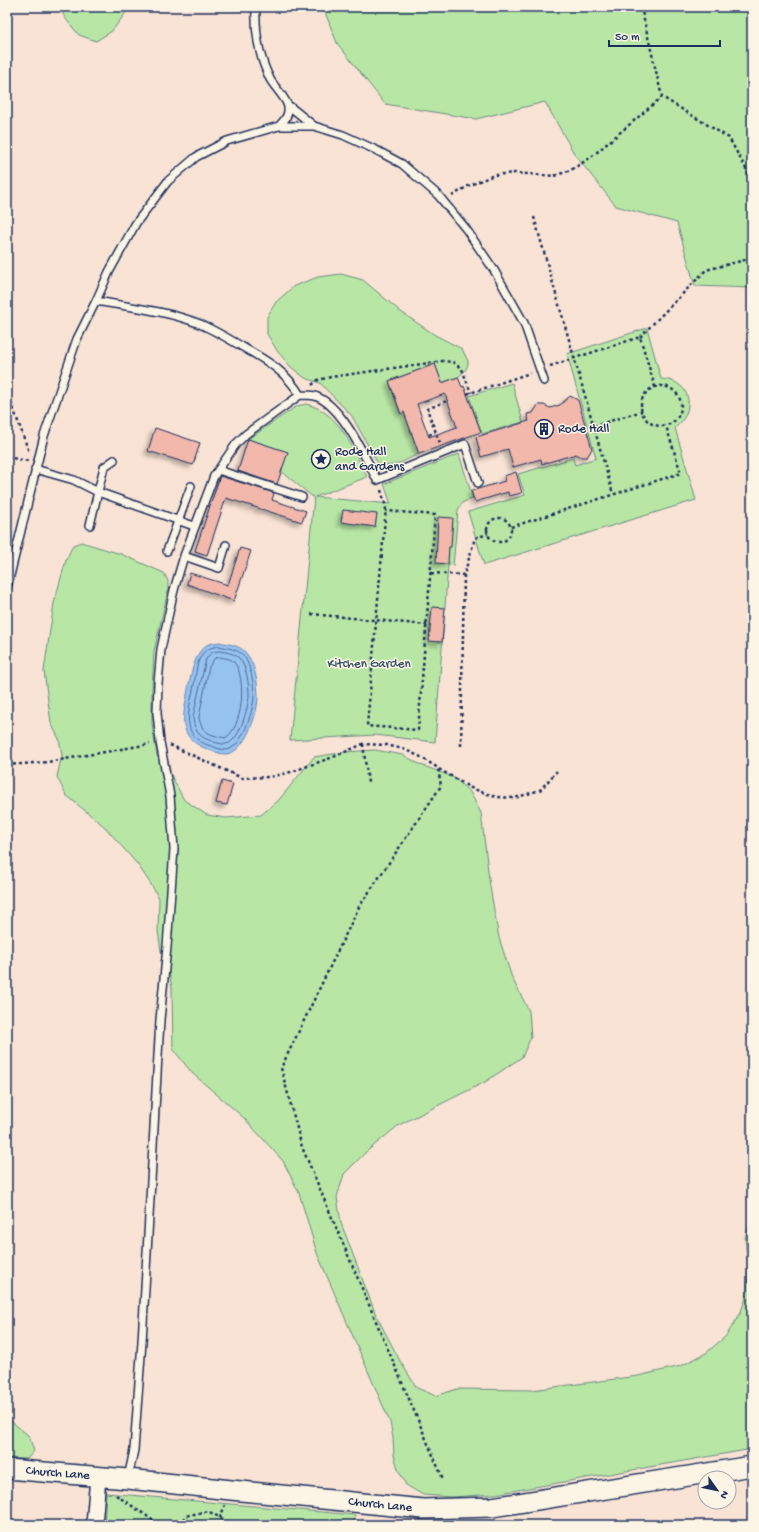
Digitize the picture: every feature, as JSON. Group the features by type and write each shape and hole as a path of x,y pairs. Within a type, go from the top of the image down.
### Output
{"street":[{"name":"Church Lane","path":"7,1469 128,1479 423,1509 492,1507 752,1466"},
{"path":"94,1525 98,1477"}],"lane":[{"path":"256,7 256,28 265,67 273,84 288,105 314,126"},
{"path":"279,126 286,117 288,105"},
{"path":"7,588 44,436 77,339 123,245 139,218 168,181 196,157 227,141 279,126 314,126 343,135 402,164 424,182 466,229 510,297 524,323 544,381"},
{"path":"96,301 164,314 200,324 268,361 282,371 293,384 300,396"},
{"path":"128,1479 134,1450 142,1342 160,1020 174,849 170,796 160,742 157,713 158,683 161,649 174,590 194,526 218,470 236,444 246,434 300,396 310,395 321,399 343,419 377,480 465,444 478,483"},
{"path":"90,525 104,467 114,460"},
{"path":"35,469 74,480 98,492 194,526"},
{"path":"218,470 302,497"},
{"path":"167,551 191,486"},
{"path":"184,556 219,568 226,545"}],"path":[{"path":"641,7 662,97 729,138 752,180"},
{"path":"443,202 468,186 494,175 515,173 554,176 571,170 590,158 662,97"},
{"path":"534,217 613,494"},
{"path":"467,394 640,337 706,270 752,258"},
{"path":"640,337 655,387"},
{"path":"300,396 318,380 325,378 443,361 453,362 462,369 470,393"},
{"path":"655,387 665,387 671,390 680,400 681,406 677,418 666,426 654,425 644,417 642,411 641,405 643,398 655,387"},
{"path":"7,391 35,469"},
{"path":"443,453 427,409 447,401"},
{"path":"594,426 642,411"},
{"path":"511,526 681,473 666,426"},
{"path":"428,435 436,432"},
{"path":"7,457 32,461"},
{"path":"377,480 386,504 386,511 367,726 418,730 436,515 386,511"},
{"path":"495,518 503,518 511,526 508,538 501,542 493,540 488,534 488,526 495,518"},
{"path":"461,746 464,575 475,538 488,534"},
{"path":"431,573 464,575"},
{"path":"311,614 427,625"},
{"path":"7,765 48,762 160,742 174,746 242,778 270,777 291,772 336,756 363,744 387,744 419,756 470,788 496,797 515,798 540,790 558,771"},
{"path":"363,744 368,783"},
{"path":"438,768 441,786 359,907 281,1068 302,1147 443,1478"},
{"path":"98,1477 118,1498 160,1525"},
{"path":"180,1525 185,1516 208,1511 232,1525"}],"green space":[{"path":"60,7 130,7 112,31 96,41 79,35 65,18"},
{"path":"323,7 750,7 752,12 752,288 695,286 677,223 616,206 575,155 545,102 476,119 385,104 337,43"},
{"path":"341,274 363,280 401,312 435,335 462,349 468,361 465,371 458,377 442,383 435,364 389,381 400,413 404,412 419,454 398,464 387,466 381,465 377,462 352,416 320,383 305,378 291,367 278,352 267,334 267,317 276,302 294,286 318,277"},
{"path":"647,328 661,379 671,381 679,385 688,397 686,413 682,421 675,428 696,500 484,565 468,512 525,495 518,474 573,458 575,465 596,458 567,354"},
{"path":"512,383 523,422 482,434 469,396"},
{"name":"Kitchen Garden","path":"306,404 318,408 337,423 351,444 367,477 315,497 391,504 384,484 459,454 473,499 463,502 458,510 453,566 448,565 435,742 375,735 290,740 314,498 281,471 287,452 248,439 297,406"},
{"path":"81,542 121,554 164,573 168,581 168,591 154,651 152,724 157,756 171,775 184,800 207,815 226,818 261,815 278,801 314,757 345,752 375,750 403,755 421,765 453,777 470,792 481,813 490,887 499,938 512,978 529,1011 531,1037 522,1057 485,1082 399,1125 366,1152 344,1174 337,1197 341,1223 376,1315 400,1361 417,1388 436,1396 457,1389 532,1390 638,1376 681,1366 706,1353 726,1336 740,1314 747,1295 748,1265 745,1238 752,1215 752,1449 495,1494 452,1497 423,1495 406,1485 398,1469 394,1455 390,1422 317,1253 299,1193 283,1161 244,1118 192,1073 173,1049 172,988 168,967 161,951 158,931 159,898 138,865 105,827 66,795 57,777 62,755 59,739 51,723 44,671 54,603 66,560 73,545"},
{"path":"7,1418 29,1436 34,1451 27,1459 7,1458"},
{"path":"106,1493 355,1515 354,1525 104,1525"}],"water":[{"path":"219,642 230,644 246,653 254,668 258,692 256,713 249,731 239,747 233,752 226,754 219,753 197,744 189,737 184,723 184,712 189,682 194,663 202,649 211,643"}],"building":[{"path":"435,364 442,383 458,377 462,387 464,386 481,432 419,454 404,412 401,414 389,381","holes":["445,394 457,427 429,437 417,404"]},
{"name":"Rode Hall","path":"570,396 578,400 592,449 587,457 582,457 576,454 542,464 541,459 513,467 508,449 481,457 476,437 529,421 527,414 533,413 538,405 544,405 550,408 560,405"},
{"path":"155,428 200,443 193,465 148,451"},
{"path":"248,439 288,452 277,484 238,471"},
{"path":"516,472 522,493 509,496 508,492 475,502 471,491 505,481 504,476"},
{"path":"220,476 274,493 272,500 306,511 302,522 226,498 207,555 195,551"},
{"path":"343,510 377,514 375,527 341,522"},
{"path":"438,517 453,518 448,564 436,563"},
{"path":"240,548 251,551 234,601 187,584 190,573 228,585"},
{"path":"432,607 445,608 442,642 429,641"},
{"path":"222,781 233,784 227,805 216,803"}],"place":[{"name":"Rode Hall","path":"544,429"},
{"name":"Rode Hall and Gardens","path":"321,459"}]}
